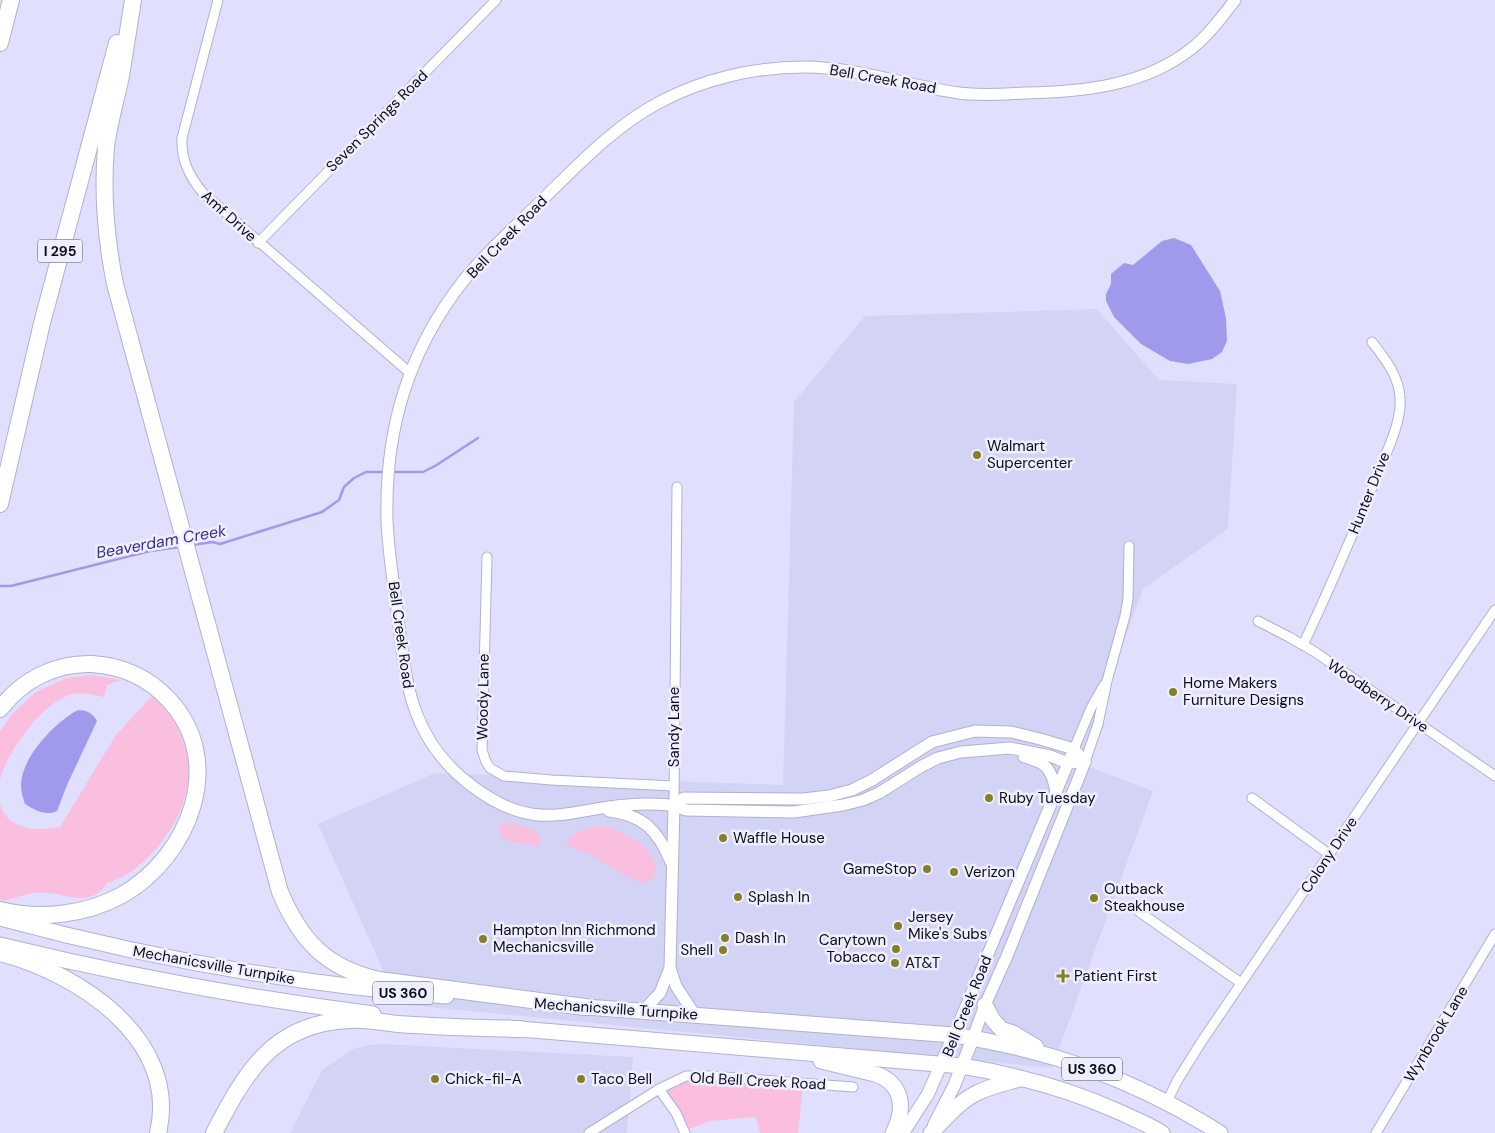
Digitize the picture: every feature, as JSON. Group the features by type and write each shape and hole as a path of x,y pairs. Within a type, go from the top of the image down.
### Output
{"highway":[{"path":"0,44 11,0"},
{"name":"I 295","path":"0,504 56,266 129,0"},
{"path":"133,0 106,146 104,185 106,230 115,284 280,892 288,910 308,942 326,958 358,976 585,1007"},
{"path":"0,709 26,683 45,673 60,668 89,664 121,668 151,684 173,704 190,733 196,751 198,768 195,795 186,826 165,859 137,885 106,903 67,914 19,913 0,910"},
{"name":"Mechanicsville Turnpike","path":"0,918 71,937 159,957 291,979 380,991 973,1038 1053,1056 1106,1075 1168,1102 1220,1133"},
{"name":"Mechanicsville Turnpike","path":"0,945 110,971 192,987 386,1016 520,1030 962,1066 1022,1078 1084,1098 1159,1132"},
{"path":"0,953 36,964 76,984 106,1006 135,1036 146,1052 158,1083 161,1111 158,1133"},
{"path":"985,1005 993,1020 1001,1029 1012,1033 1053,1056"},
{"path":"214,1133 238,1088 256,1063 278,1043 319,1024 351,1020 520,1030"},
{"path":"781,1050 883,1077 890,1083 900,1098 900,1117 893,1133"},
{"path":"930,1133 958,1105 969,1097 986,1089 1022,1078"}],"main road":[{"name":"Bell Creek Road","path":"903,1133 925,1100 954,1035"},
{"name":"Bell Creek Road","path":"930,1133 948,1100 973,1038"}],"street":[{"name":"Amf Drive","path":"218,0 182,138 182,154 188,171 203,193 410,373"},
{"name":"Seven Springs Road","path":"258,242 496,0"},
{"name":"Bell Creek Road","path":"973,1038 1085,762 1068,763 1020,748 994,748 961,752 938,758 879,793 862,800 843,805 794,812 686,810 674,804 618,806 550,816 536,816 512,810 486,796 455,772 433,746 421,726 413,706 403,668 387,517 388,469 392,438 401,399 410,373 432,325 447,302 488,253 597,148 634,117 680,92 725,78 754,72 804,67 848,71 962,93 1010,94 1086,89 1134,78 1174,60 1203,38 1235,0"},
{"name":"Hunter Drive","path":"1303,645 1353,533 1391,441 1397,419 1401,401 1396,378 1372,342"},
{"name":"Sandy Lane","path":"643,1011 660,992 670,968 674,804 677,487"},
{"path":"1085,762 1098,724 1106,681 1125,616 1128,599 1129,546"},
{"name":"Woody Lane","path":"487,557 482,750 490,768 504,776 674,786"},
{"name":"Colony Drive","path":"1168,1102 1177,1081 1241,983 1330,855 1495,610"},
{"name":"Woodberry Drive","path":"1258,621 1303,645 1495,776"},
{"path":"1085,762 1074,749 1090,708 1106,681"},
{"name":"Bell Creek Road","path":"674,804 684,798 803,799 829,796 852,790 872,780 932,742 975,731 996,731 1026,735 1074,749 954,1035"},
{"path":"994,748 1043,763 1053,776 1056,791"},
{"path":"1252,798 1330,855"},
{"path":"595,810 624,813 642,821 662,842 673,865"},
{"path":"1138,911 1241,983"},
{"name":"Wynbrook Lane","path":"1376,1133 1495,935"},
{"name":"Sandy Lane","path":"670,968 678,988 695,1015"},
{"name":"Old Bell Creek Road","path":"589,1133 659,1089 678,1079 694,1076 853,1087"},
{"path":"659,1089 676,1113 685,1133"}],"shaded area":[{"path":"1174,238 1191,245 1220,291 1226,318 1227,341 1222,352 1212,359 1188,364 1170,361 1141,344 1114,317 1106,301 1106,294 1111,284 1111,274 1124,263 1133,265 1162,241"},
{"path":"1097,309 1159,380 1237,384 1228,529 1143,589 1079,763 1153,791 1052,1068 398,1004 318,824 435,773 783,785 794,402 865,316"},
{"path":"92,675 121,680 107,685 104,697 77,693 62,698 50,706 28,729 18,743 10,756 0,780 0,731 13,713 36,692 66,678"},
{"path":"153,695 169,713 180,732 186,752 188,772 186,792 179,813 169,832 154,851 138,866 121,878 107,883 100,892 92,896 83,898 35,893 5,901 0,900 0,804 4,813 17,824 33,829 60,827 116,735"},
{"path":"78,710 89,712 97,721 57,811 45,813 37,811 25,804 22,795 21,785 27,764 33,753 50,732 59,723"},
{"path":"505,822 532,829 541,841 537,846 515,843 501,837 498,830 499,825"},
{"path":"607,826 644,847 655,860 656,868 653,879 642,883 624,875 591,855 568,846 567,841 575,833 585,829"},
{"path":"382,1044 633,1057 627,1133 290,1133 322,1070 353,1049"},
{"path":"686,1081 803,1088 798,1133 760,1133 756,1117 710,1121 689,1129 668,1093 670,1087"}],"waterway":[{"name":"Beaverdam Creek","path":"391,472 423,472 478,438"},
{"name":"Beaverdam Creek","path":"192,545 212,542 220,544 322,512 339,500 344,487 354,478 366,472 386,472"},
{"name":"Beaverdam Creek","path":"0,586 11,586 150,551 179,547"}],"place":[{"name":"Walmart Supercenter","path":"977,455"},
{"name":"Home Makers Furniture Designs","path":"1173,692"},
{"name":"Ruby Tuesday","path":"989,798"},
{"name":"Waffle House","path":"723,838"},
{"name":"GameStop","path":"927,869"},
{"name":"Verizon","path":"954,872"},
{"name":"Splash In","path":"738,897"},
{"name":"Outback Steakhouse","path":"1094,898"},
{"name":"Jersey Mike's Subs","path":"898,926"},
{"name":"Dash In","path":"725,938"},
{"name":"Hampton Inn Richmond Mechanicsville","path":"483,939"},
{"name":"Carytown Tobacco","path":"896,949"},
{"name":"Shell","path":"723,950"},
{"name":"AT&T","path":"895,963"},
{"name":"Patient First","path":"1063,976"},
{"name":"Chick-fil-A","path":"435,1079"},
{"name":"Taco Bell","path":"581,1079"}]}
